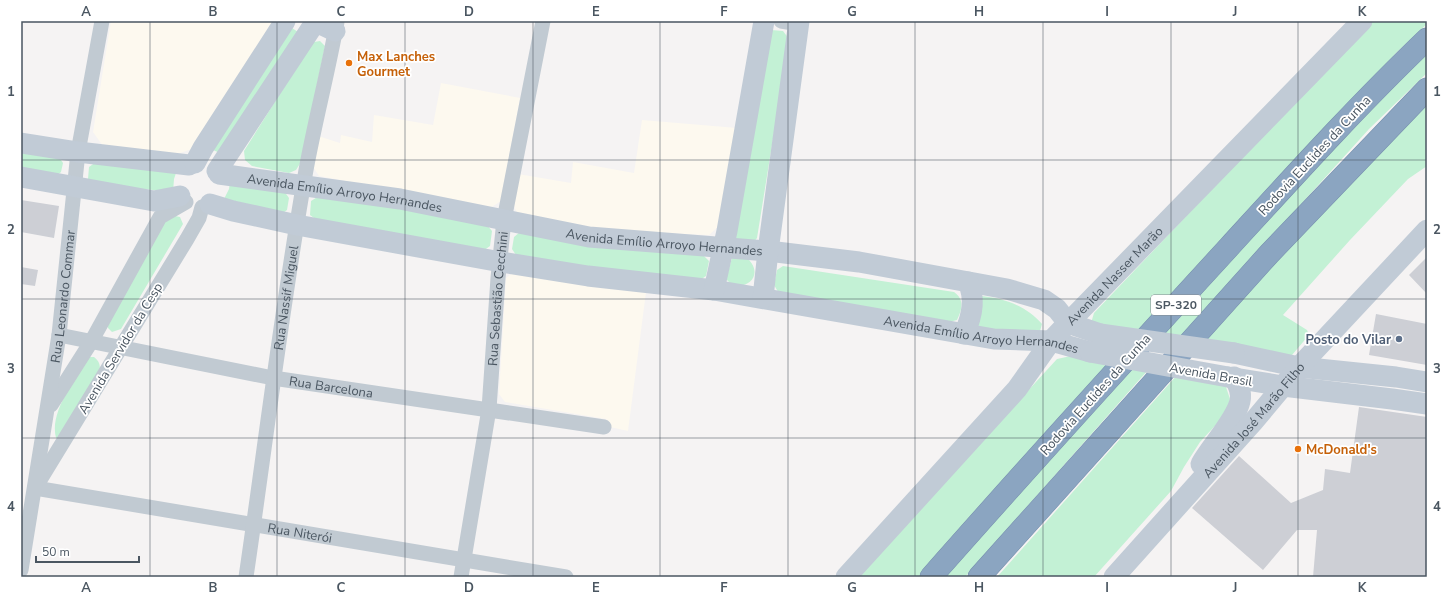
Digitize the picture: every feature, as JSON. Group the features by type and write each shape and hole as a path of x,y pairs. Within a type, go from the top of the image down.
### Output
{"highway":[{"name":"Rodovia Euclides da Cunha","path":"931,577 1029,466 1190,289 1350,116 1427,39"},
{"name":"SP-320","path":"979,577 1269,254 1427,89"}],"main road":[{"path":"195,202 177,188 178,179 182,171 192,164 207,142 285,21"},
{"path":"21,176 154,201 195,202 216,200 222,188 222,180 218,172 315,21 336,26"},
{"path":"714,290 764,21"},
{"name":"Avenida Nasser Marão","path":"846,577 1017,389 1051,341 1361,21"},
{"path":"763,298 793,22"},
{"name":"Avenida Emílio Arroyo Hernandes","path":"21,143 78,152 192,164 206,163 218,172 304,186 400,199 589,237 768,251 859,262 1008,289 1044,300 1057,309 1068,323 1100,334"},
{"name":"Avenida Emílio Arroyo Hernandes","path":"195,202 233,212 297,225 501,262 588,276 714,290 994,339 1051,341 1090,352"},
{"name":"Avenida José Marão Filho","path":"1114,577 1253,422 1299,366 1427,230"},
{"path":"964,334 968,325 972,307 972,291 968,282"},
{"name":"Avenida Brasil","path":"1100,334 1234,354 1299,366 1427,382"},
{"name":"Avenida Brasil","path":"1090,352 1282,386 1427,404"},
{"path":"1157,529 1231,420 1240,400 1240,387 1231,377"},
{"path":"1392,399 1396,377"}],"street":[{"name":"Rua Leonardo Commar","path":"21,570 59,335 78,152 102,21"},
{"name":"Rua Sebastião Cecchini","path":"461,577 489,409 504,220 543,21"},
{"name":"Rua Nassif Miguel","path":"246,577 273,378 297,225 336,26"},
{"path":"48,410 91,342 160,217 195,202"},
{"name":"Avenida Servidor da Cesp","path":"35,488 190,235 199,218 195,202"},
{"name":"Rua Barcelona","path":"59,335 273,378 604,427"},
{"name":"Rua Niterói","path":"35,488 566,577"}],"shaded area":[{"path":"111,21 274,21 192,149 174,155 103,146 93,132"},
{"path":"441,83 520,98 501,201 490,208 319,176 312,165 318,136 340,143 341,135 372,142 374,115 433,125"},
{"path":"642,120 737,128 720,225 709,235 588,230 518,215 512,202 518,174 571,183 573,162 634,173"},
{"path":"514,272 646,292 628,431 610,427 609,422 606,419 505,402 499,394 506,278"}],"green space":[{"path":"1372,21 1427,21 1427,24 1397,52 1143,331 1091,323 1094,313"},
{"path":"292,28 298,32 222,154 213,150"},
{"path":"771,30 783,31 789,39 757,238 752,244 738,241 733,233"},
{"path":"320,41 325,46 301,162 296,170 289,173 252,166 245,160 244,151 310,46 314,42"},
{"path":"1427,47 1427,73 1369,129 1181,337 1159,333"},
{"path":"1427,103 1427,166 1408,179 1350,240 1283,315 1307,330 1309,335 1292,355 1284,357 1204,341 1277,260"},
{"path":"21,151 59,157 63,163 61,172 55,177 21,171"},
{"path":"96,162 176,173 173,192 93,184 88,179 89,167"},
{"path":"230,182 284,191 289,198 287,210 280,215 222,203 229,189"},
{"path":"319,196 400,206 486,224 492,231 490,246 483,251 318,221 310,215 311,201"},
{"path":"175,216 180,217 183,224 121,329 112,332 108,328 107,322 166,220"},
{"path":"520,232 702,254 709,261 706,276 697,282 518,258 512,249 514,237"},
{"path":"732,258 747,258 753,265 755,272 750,282 738,286 732,284 726,279"},
{"path":"783,266 954,292 960,298 962,305 957,320 949,322 780,295 774,285 777,270"},
{"path":"979,296 996,298 1022,307 1042,324 1040,331 1035,335 977,327"},
{"path":"1071,356 1112,363 923,577 857,577 1057,359"},
{"path":"89,357 94,357 97,360 100,370 61,437 56,438 56,417 60,406 71,385"},
{"path":"1126,365 1148,370 965,577 939,577"},
{"path":"1178,374 1226,387 1230,399 1225,415 1200,442 1171,491 1094,577 997,577"}],"building":[{"path":"21,200 59,206 54,238 21,232"},
{"path":"1427,257 1427,294 1409,275"},
{"path":"21,267 38,270 35,286 21,284"},
{"name":"Posto do Vilar","path":"1376,314 1427,324 1427,365 1369,355"},
{"path":"1359,407 1427,417 1427,577 1313,577 1317,530 1297,530 1263,570 1192,508 1239,456 1291,503 1323,490 1325,469 1350,473"}],"place":[{"name":"Max Lanches Gourmet","path":"349,63"},
{"name":"Posto do Vilar","path":"1399,339"},
{"name":"McDonald's","path":"1298,449"}]}
